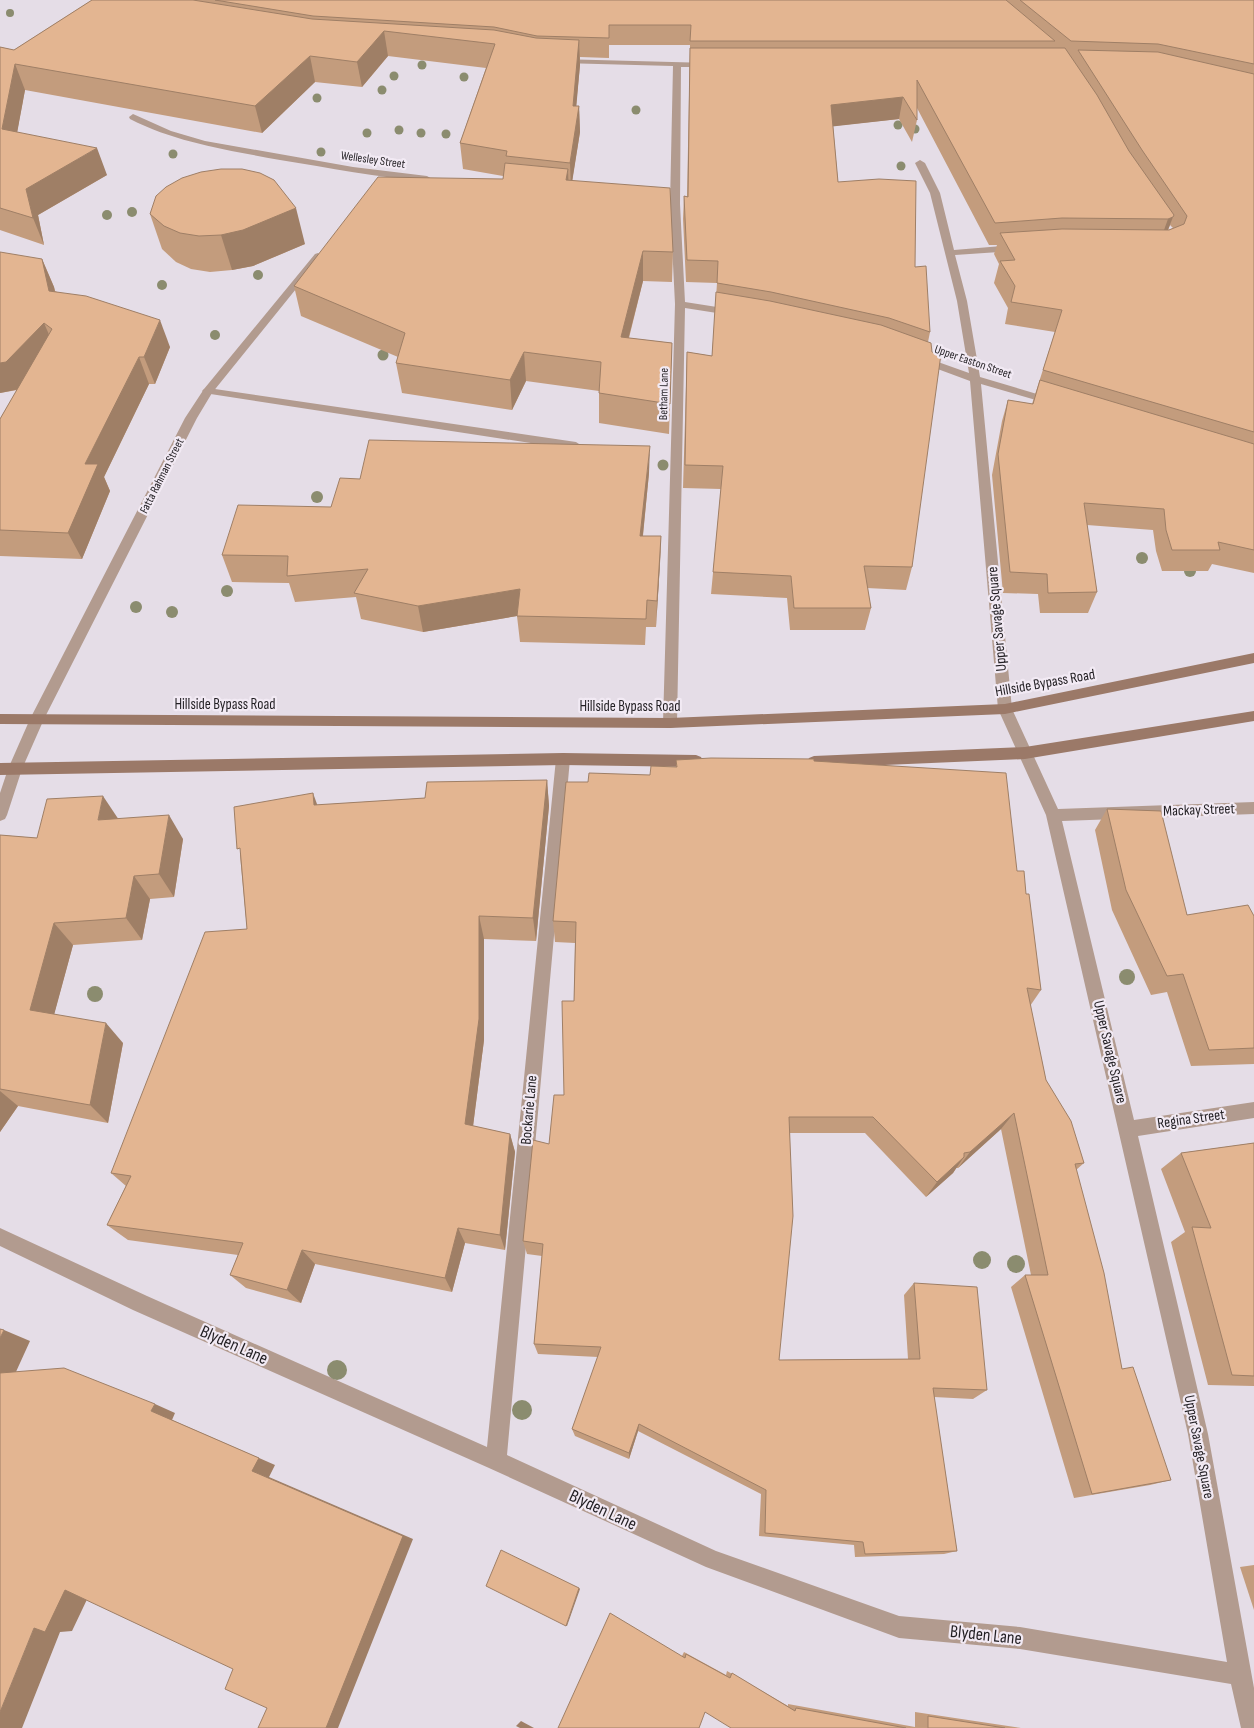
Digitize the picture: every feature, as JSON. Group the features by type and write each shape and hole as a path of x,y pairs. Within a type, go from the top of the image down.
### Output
{"street":[{"path":"548,61 717,65"},
{"name":"Betham Lane","path":"670,723 680,304 670,203 678,65"},
{"name":"Wellesley Street","path":"133,117 170,135 226,148 381,179 432,180"},
{"name":"Upper Savage Square","path":"920,163 935,193 962,301 975,379 1005,709 1054,815 1198,1434 1240,1675 1252,1728"},
{"path":"949,254 1027,247"},
{"name":"Fatta Rahman Street","path":"0,815 15,769 37,719 191,418 208,391 325,248"},
{"path":"680,304 748,315"},
{"name":"Upper Easton Street","path":"906,354 975,379 1068,407"},
{"path":"208,391 576,446"},
{"name":"Hillside Bypass Road","path":"0,719 670,723 1005,709 1254,658"},
{"path":"800,762 848,762 1025,753 1254,716"},
{"path":"0,769 563,759 714,762"},
{"name":"Bockarie Lane","path":"496,1461 563,759"},
{"name":"Mackay Street","path":"1054,815 1254,808"},
{"name":"Regina Street","path":"1128,1129 1254,1110"},
{"name":"Blyden Lane","path":"0,1237 140,1303 496,1461 712,1560 899,1626 1020,1638 1240,1675"}],"building":[{"path":"92,0 193,0 312,19 494,30 536,38 579,40 573,106 579,106 570,163 506,156 507,151 460,143 495,44 384,31 357,62 310,56 255,106 15,64 2,129 97,148 26,189 33,218 0,208 0,47 14,50"},
{"path":"215,0 1006,0 1055,41 690,41 691,25 609,25 609,38 537,36 494,27 313,16"},
{"path":"1020,0 1254,0 1254,64 1158,44 1071,41"},
{"path":"690,48 1065,48 1097,95 1129,151 1174,215 1168,219 1062,218 995,223 917,80 917,120 903,97 831,105 838,182 879,179 916,181 915,267 926,266 930,332 889,318 771,292 717,283 718,261 687,260 684,196 688,197"},
{"path":"1078,50 1158,52 1254,74 1254,432 1043,370 1062,310 1011,302 1015,286 1000,261 1015,260 1000,233 1062,229 1169,230 1184,224 1187,216"},
{"path":"505,163 568,169 566,180 670,188 673,252 643,251 621,337 672,343 670,404 599,393 601,362 524,352 510,380 396,363 405,333 294,286 378,177 503,179"},
{"path":"221,169 242,169 260,173 274,180 296,208 243,230 221,235 199,236 180,233 164,226 150,214 156,196 166,187 182,178 201,172"},
{"path":"0,252 42,259 49,291 86,296 160,320 144,357 139,357 85,464 98,464 68,533 0,530 0,419 52,329 44,323 6,362 0,363"},
{"path":"716,292 770,301 881,325 931,343 932,352 941,354 912,567 864,566 871,608 794,608 791,576 713,572 723,466 685,465 687,352 712,356"},
{"path":"1040,380 1254,444 1254,550 1218,542 1220,550 1172,550 1166,530 1164,509 1084,503 1097,592 1048,593 1047,574 1010,572 998,454 1008,400 1033,404"},
{"path":"369,440 650,446 640,536 661,536 657,601 647,600 646,619 517,616 520,589 418,606 354,593 368,569 287,576 288,556 222,555 238,505 331,507 340,478 360,479"},
{"path":"711,758 814,759 814,761 1006,773 1017,871 1024,871 1026,894 1029,894 1041,990 1027,988 1046,1080 1071,1121 1084,1163 1075,1164 1104,1273 1122,1369 1133,1367 1171,1480 1092,1494 1025,1275 1048,1275 1014,1113 970,1152 964,1153 964,1157 937,1182 873,1117 789,1117 793,1216 779,1360 920,1359 914,1283 977,1287 987,1390 933,1388 957,1551 865,1554 863,1542 765,1533 766,1490 639,1424 629,1453 572,1429 601,1347 534,1344 543,1244 523,1241 533,1140 549,1144 554,1095 564,1095 562,1001 574,1001 576,922 553,921 566,782 588,782 589,773 650,775 651,766 677,767 676,760"},
{"path":"547,780 533,918 479,916 479,1019 465,1124 510,1134 500,1235 458,1228 445,1278 302,1250 287,1290 230,1275 243,1243 107,1225 131,1176 111,1173 205,932 247,929 240,848 237,849 234,807 313,793 314,805 425,798 427,782"},
{"path":"103,796 98,820 169,815 159,874 134,876 126,918 54,923 30,1010 106,1023 90,1105 0,1089 0,835 37,838 47,799"},
{"path":"1107,809 1161,811 1187,915 1248,905 1254,916 1254,1048 1209,1050 1183,974 1167,976 1126,890"},
{"path":"1254,1143 1254,1376 1232,1375 1192,1227 1211,1228 1181,1153"},
{"path":"0,1329 4,1330 0,1338"},
{"path":"64,1368 155,1404 151,1411 259,1458 252,1471 403,1536 326,1728 258,1728 267,1708 225,1689 233,1669 65,1590 45,1632 34,1628 0,1712 0,1373"},
{"path":"501,1550 579,1588 566,1626 486,1586"},
{"path":"610,1613 685,1658 686,1654 730,1678 732,1673 795,1711 796,1708 906,1728 731,1728 705,1712 699,1728 558,1728"},
{"path":"928,1716 1005,1728 928,1728"}]}
